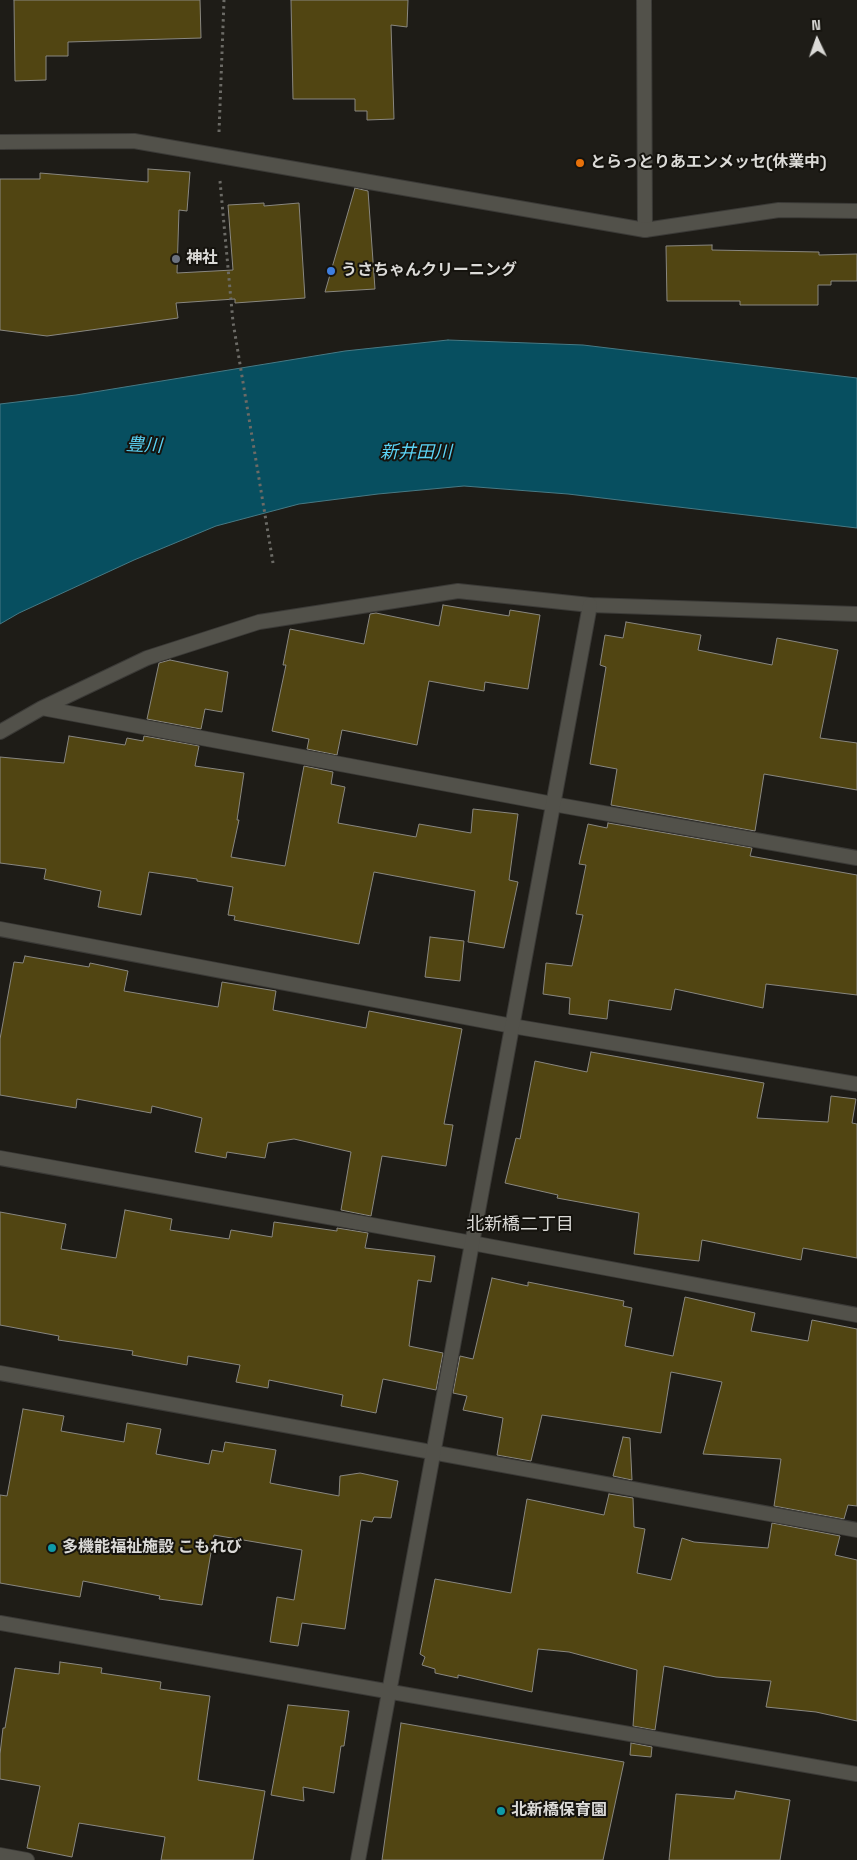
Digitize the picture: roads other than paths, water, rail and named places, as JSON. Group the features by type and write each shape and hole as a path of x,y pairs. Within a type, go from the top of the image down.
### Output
{"street":[{"path":"644,0 645,230"},
{"path":"0,142 134,141 645,230 779,210 857,211"},
{"path":"0,732 42,708 147,658 259,622 458,591 590,605 857,614"},
{"path":"358,1860 590,605"},
{"path":"42,708 553,804 857,858"},
{"path":"0,929 512,1026 857,1084"},
{"path":"0,1158 857,1315"},
{"path":"0,1373 857,1530"},
{"path":"0,1623 857,1774"},
{"path":"0,1855 26,1860"}],"water":[{"path":"448,340 583,345 857,378 857,528 568,494 464,486 378,494 299,504 216,526 134,560 19,613 0,624 0,404 76,395 345,351"}],"place":[{"name":"とらっとりあエンメッセ(休業中)","path":"580,163"},
{"name":"神社","path":"176,259"},
{"name":"うさちゃんクリーニング","path":"331,271"},
{"name":"多機能福祉施設 こもれび","path":"52,1548"},
{"name":"北新橋保育園","path":"501,1811"}],"district":[{"name":"北新橋二丁目","path":"520,1225"}],"water label":[{"name":"豊川","path":"144,446"},
{"name":"新井田川","path":"416,453"}]}
